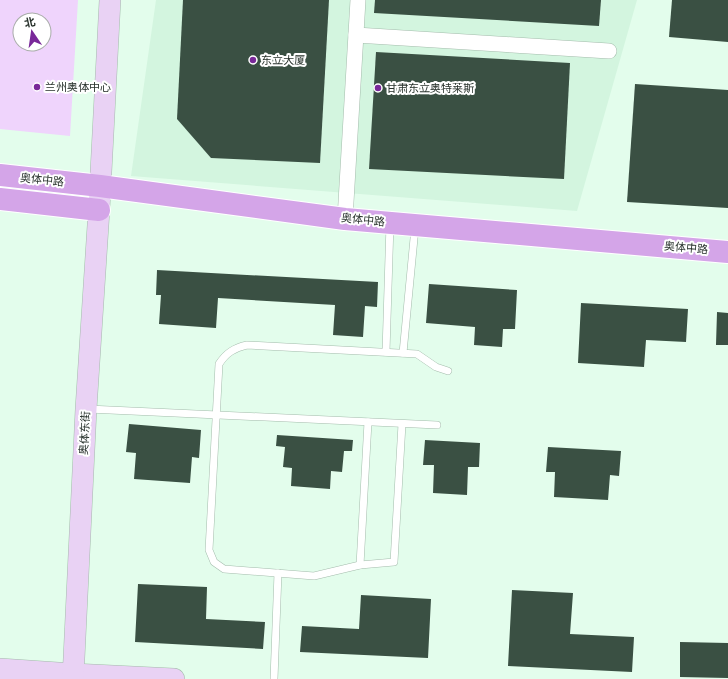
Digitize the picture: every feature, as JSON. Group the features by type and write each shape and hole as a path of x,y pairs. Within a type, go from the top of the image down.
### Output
{"main road":[{"name":"奥体东街","path":"73,676 86,409 99,210 110,0"},
{"name":"奥体中路","path":"0,175 100,186 390,223 728,252"},
{"path":"0,199 99,210"},
{"path":"0,669 73,676 174,679"}],"street":[{"path":"345,218 358,0"},
{"path":"356,35 609,51"}],"lane":[{"path":"386,352 390,223"},
{"path":"403,353 415,225"},
{"path":"402,424 394,562 360,565 314,576 224,569 214,562 209,550 216,415 220,364 230,351 246,345 417,354 436,367 448,371"},
{"path":"86,409 437,425"},
{"path":"360,565 368,422"},
{"path":"274,679 278,573"}],"shaded area":[{"name":"兰州奥体中心","path":"0,0 78,0 70,136 0,129"},
{"name":"甘肃东立奥特莱斯","path":"156,0 637,0 577,211 131,176"}],"building":[{"name":"东立大厦","path":"183,0 329,0 320,163 211,158 177,119"},
{"path":"375,0 601,0 599,26 374,13"},
{"path":"672,0 728,0 728,42 669,37"},
{"path":"376,52 570,63 564,179 369,169"},
{"path":"635,84 728,90 728,208 627,202"},
{"path":"157,270 378,282 377,307 365,306 363,337 333,335 335,305 218,298 216,328 159,324 161,295 156,295"},
{"path":"429,284 517,290 515,329 503,329 502,347 474,345 475,327 426,323"},
{"path":"581,303 688,309 686,342 646,340 644,367 578,363"},
{"path":"717,312 728,313 728,345 716,345"},
{"path":"129,424 201,430 199,458 192,457 190,483 134,479 136,453 126,452"},
{"path":"277,435 353,440 352,451 344,451 342,472 331,471 330,489 291,486 292,468 283,467 285,447 276,446"},
{"path":"425,440 480,443 479,467 468,467 467,495 433,493 434,465 423,465"},
{"path":"548,447 621,451 619,476 610,475 608,500 554,497 555,472 546,472"},
{"path":"138,584 207,587 206,619 265,622 263,649 135,642"},
{"path":"512,590 573,593 570,634 634,637 632,672 508,666"},
{"path":"361,595 431,599 428,658 300,652 302,626 359,629"},
{"path":"680,642 728,643 728,678 680,677"}],"place":[{"name":"东立大厦","path":"253,60"},
{"name":"兰州奥体中心","path":"37,87"},
{"name":"甘肃东立奥特莱斯","path":"378,88"}]}
